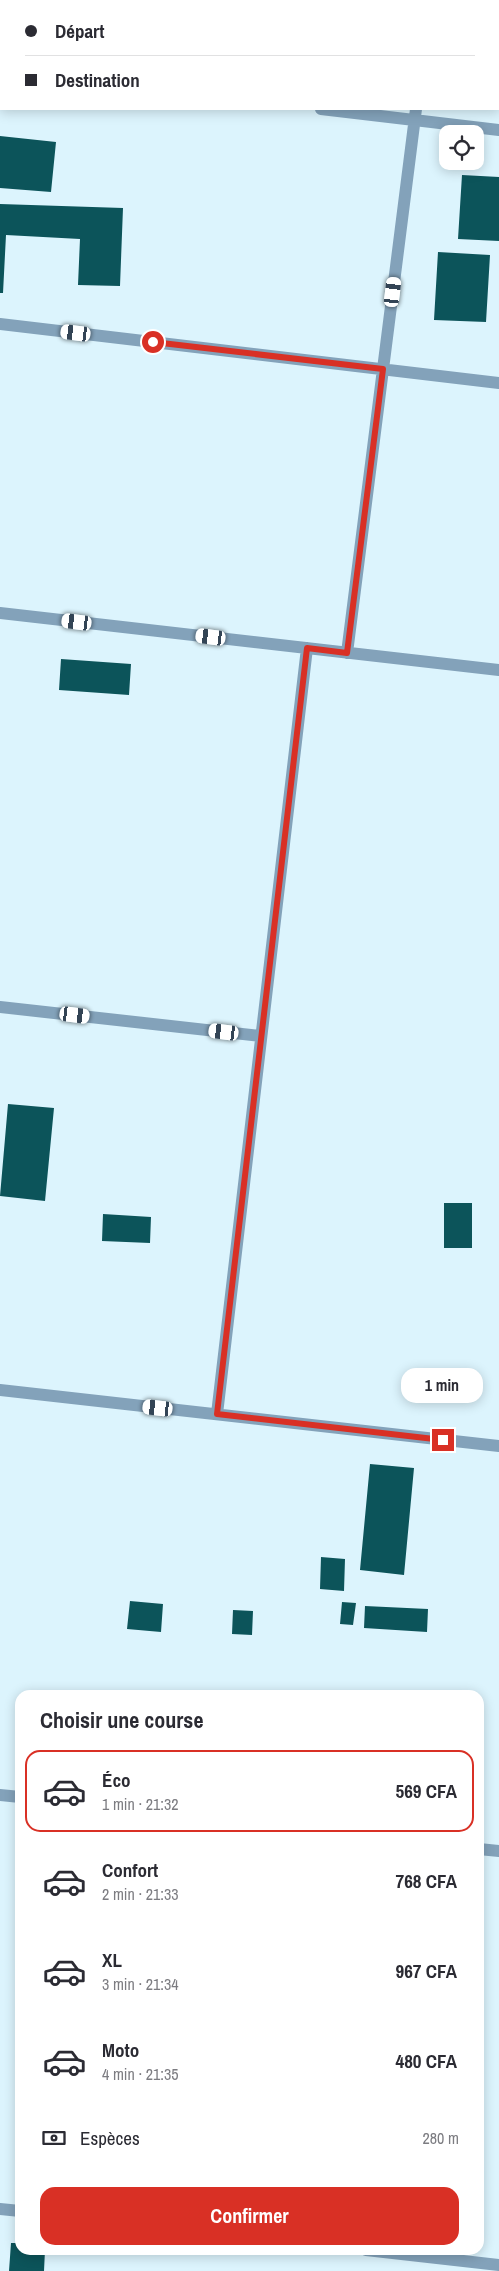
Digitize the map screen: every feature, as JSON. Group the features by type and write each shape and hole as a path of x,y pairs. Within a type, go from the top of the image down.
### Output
{"street":[{"path":"340,110 415,114 499,130"},
{"path":"347,653 415,114"},
{"path":"0,324 499,383"},
{"path":"0,613 499,670"},
{"path":"217,1414 307,648"},
{"path":"0,1007 262,1036"},
{"path":"0,1390 499,1446"},
{"path":"0,1795 15,1797"},
{"path":"484,1850 499,1851"},
{"path":"0,2209 15,2210"},
{"path":"410,2255 499,2265"}],"building":[{"path":"0,136 56,142 51,192 0,188"},
{"path":"462,175 499,177 499,241 458,239"},
{"path":"0,204 123,208 120,286 78,285 80,239 6,235 3,293 0,293"},
{"path":"438,252 490,255 486,322 434,320"},
{"path":"61,659 131,664 129,695 59,690"},
{"path":"8,1104 54,1108 45,1201 0,1196"},
{"path":"444,1203 472,1203 472,1248 444,1248"},
{"path":"103,1214 151,1217 150,1243 102,1241"},
{"path":"370,1464 414,1468 404,1575 360,1570"},
{"path":"321,1557 345,1559 344,1591 320,1589"},
{"path":"130,1601 163,1604 161,1632 127,1629"},
{"path":"342,1602 356,1603 353,1625 340,1624"},
{"path":"365,1606 428,1609 427,1632 364,1628"},
{"path":"233,1610 253,1611 252,1635 232,1634"},
{"path":"11,2243 15,2243 15,2255 45,2255 44,2271 9,2271"}],"route":[{"path":"153,342 383,369 347,653 307,648 217,1414 443,1440"}]}
